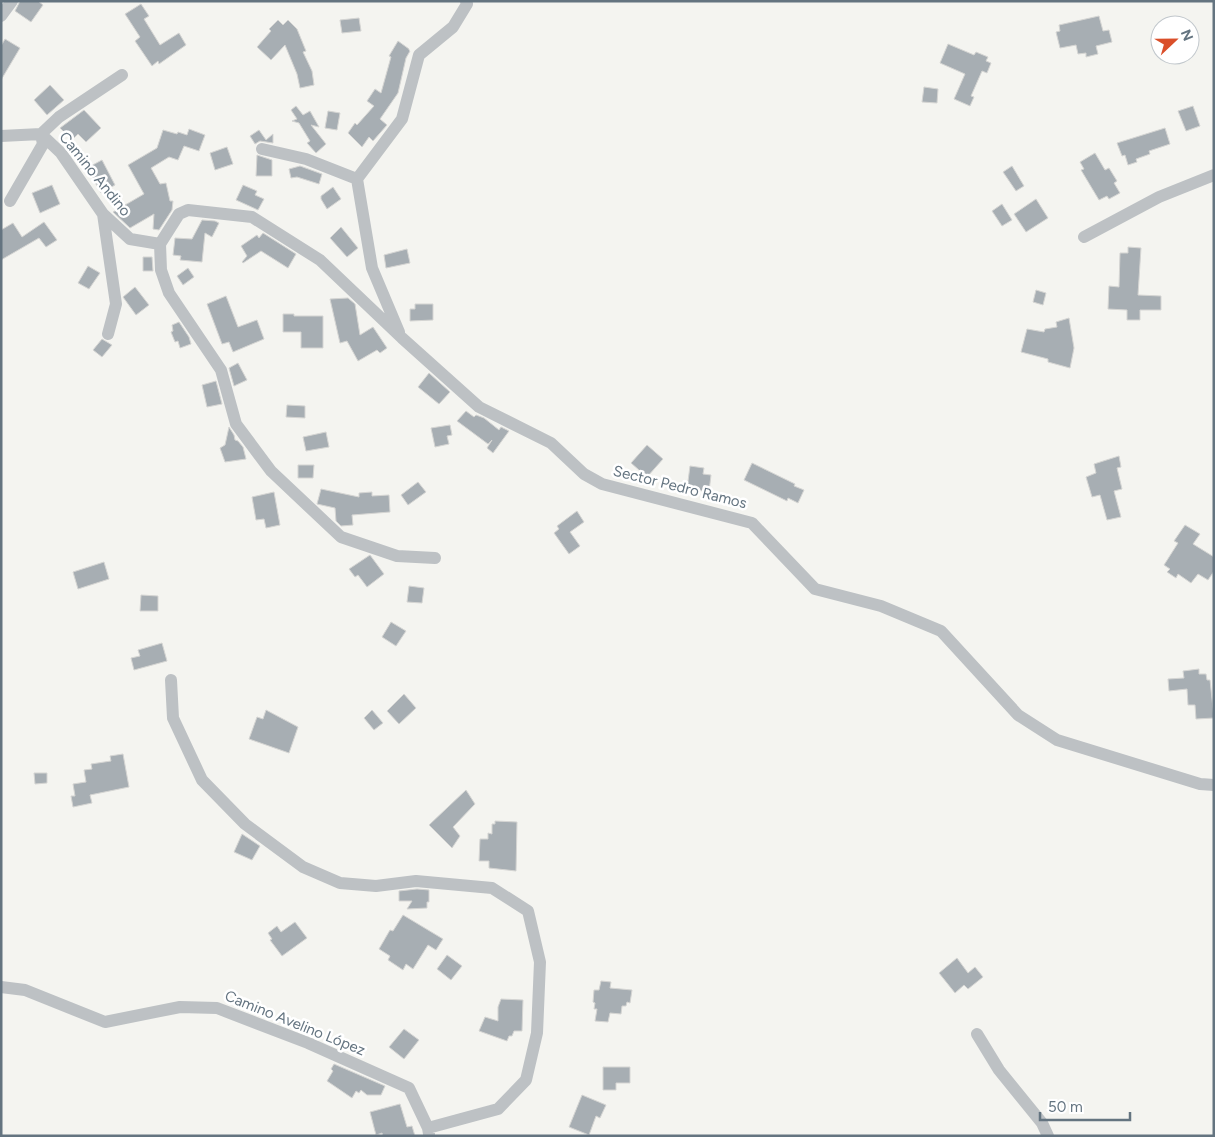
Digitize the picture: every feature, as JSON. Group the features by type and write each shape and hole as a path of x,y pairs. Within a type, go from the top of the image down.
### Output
{"street":[{"path":"1,16 12,1"},
{"path":"402,338 372,268 358,179 402,119 419,55 453,27 467,4 466,1"},
{"path":"10,201 43,144 41,134 59,117 122,75"},
{"name":"Camino Andino","path":"1,136 41,134 60,153 103,214 130,239 160,244"},
{"path":"262,149 306,159 358,179"},
{"path":"1084,238 1159,196 1214,175"},
{"name":"Sector Pedro Ramos","path":"160,244 180,214 188,210 252,217 320,260 402,338 479,407 551,443 584,474 602,484 752,523 815,589 881,606 941,631 1018,715 1057,740 1200,784 1214,785"},
{"path":"103,214 116,304 108,334"},
{"path":"160,244 161,270 169,293 221,370 236,424 271,471 340,537 398,556 435,558"},
{"path":"171,680 173,718 202,780 245,824 303,867 340,883 376,886 416,881 492,888 528,911 540,962 537,1033 526,1080 498,1109 428,1132"},
{"name":"Camino Avelino López","path":"1,987 24,990 104,1022 180,1007 217,1008 308,1043 409,1088 428,1132"},
{"path":"977,1034 999,1070 1042,1123 1048,1136"}],"building":[{"path":"20,1 38,1 43,5 31,22 15,11"},
{"path":"141,4 149,16 144,19 160,45 179,33 186,45 159,64 158,61 152,66 135,41 140,37 125,14"},
{"path":"1099,16 1103,31 1109,30 1112,42 1096,46 1098,54 1086,57 1086,53 1078,54 1076,45 1060,48 1056,32 1060,31 1059,25"},
{"path":"359,18 361,31 342,33 340,20"},
{"path":"278,20 283,25 288,20 297,29 306,51 303,52 312,71 314,85 300,88 297,74 285,45 271,60 257,47 271,31 269,29"},
{"path":"5,39 20,48 1,80 1,46"},
{"path":"398,41 410,51 406,58 398,93 380,119 387,125 373,141 369,137 362,147 348,133 355,123 357,125 374,106 367,101 375,89 381,93 391,57 389,56"},
{"path":"948,44 974,55 976,52 988,57 986,61 991,63 987,73 982,71 971,96 974,97 970,106 954,99 965,74 940,63"},
{"path":"50,85 64,100 47,115 34,100"},
{"path":"924,87 938,89 937,103 922,102"},
{"path":"296,106 303,115 310,111 319,127 311,125 326,144 316,153 307,143 310,141 299,123 292,121 297,119 291,110"},
{"path":"1193,106 1200,126 1186,131 1178,111"},
{"path":"84,110 101,128 86,142 78,134 72,140 60,128"},
{"path":"328,111 340,113 337,130 325,128"},
{"path":"1165,128 1170,144 1149,151 1150,154 1136,159 1137,162 1128,165 1125,155 1122,156 1117,143"},
{"path":"189,129 205,135 199,151 184,146 178,160 169,157 151,168 160,184 166,183 170,201 173,201 172,210 159,230 153,229 154,214 130,228 113,212 144,194 128,165 157,148 163,130 187,135"},
{"path":"259,130 266,140 273,134 273,143 260,141 255,144 250,136"},
{"path":"227,147 233,164 215,170 210,153"},
{"path":"1095,153 1105,170 1109,168 1117,181 1114,183 1120,193 1109,199 1107,196 1099,200 1081,170 1084,169 1080,162"},
{"path":"257,155 272,160 272,176 256,176"},
{"path":"102,160 115,185 101,193 87,168"},
{"path":"300,166 322,174 319,184 297,177 291,178 289,169"},
{"path":"1012,166 1024,186 1016,191 1003,172"},
{"path":"52,185 60,204 40,213 32,193"},
{"path":"243,185 257,191 255,195 264,199 258,210 236,200"},
{"path":"333,187 341,199 327,209 321,196"},
{"path":"1036,199 1048,218 1026,232 1014,214"},
{"path":"1002,204 1012,220 1002,226 992,211"},
{"path":"202,220 219,223 212,237 205,233 202,262 180,260 181,256 173,255 175,238 192,239"},
{"path":"44,222 57,240 46,247 39,238 1,260 1,230 13,223 22,237"},
{"path":"341,227 358,248 347,257 330,238"},
{"path":"263,233 296,254 288,268 261,251 242,262 247,256 241,246 257,235 259,238"},
{"path":"1128,247 1141,248 1138,295 1161,296 1161,310 1140,310 1140,320 1127,320 1127,310 1108,309 1109,286 1119,287 1120,253 1128,253"},
{"path":"407,249 410,263 386,268 384,255"},
{"path":"143,257 152,257 153,271 143,271"},
{"path":"88,266 100,273 89,289 78,283"},
{"path":"188,268 194,277 183,285 177,276"},
{"path":"135,287 149,305 136,315 123,297"},
{"path":"1036,290 1046,293 1043,305 1033,302"},
{"path":"226,296 238,327 257,320 264,339 233,352 229,342 222,344 207,304"},
{"path":"348,298 355,304 360,335 373,327 387,348 380,353 377,350 358,361 347,341 340,343 330,299"},
{"path":"415,304 433,304 433,320 410,321 410,309 415,309"},
{"path":"283,314 323,316 323,348 301,348 301,332 283,332"},
{"path":"1069,318 1074,348 1070,368 1048,362 1048,359 1021,352 1027,329 1044,332 1045,329 1057,327 1056,322"},
{"path":"179,322 189,337 191,344 180,348 178,341 175,342 171,332 173,331 172,325"},
{"path":"102,339 112,345 102,357 93,350"},
{"path":"238,363 247,380 234,386 229,368"},
{"path":"429,373 450,392 439,404 418,387"},
{"path":"216,381 222,404 207,407 202,385"},
{"path":"287,405 305,406 305,418 286,417"},
{"path":"466,411 474,417 476,415 484,418 499,430 501,427 509,431 493,453 487,448 492,440 488,444 457,421"},
{"path":"450,425 452,435 447,436 449,444 435,447 431,428"},
{"path":"229,427 235,440 243,447 246,459 225,462 220,448 225,445"},
{"path":"326,432 329,447 306,451 303,437"},
{"path":"647,445 663,459 647,477 631,463"},
{"path":"1119,456 1121,467 1117,468 1122,489 1114,491 1121,517 1107,520 1100,495 1092,497 1086,477 1096,473 1094,464"},
{"path":"752,463 804,490 798,503 788,498 787,501 744,480"},
{"path":"298,465 314,465 313,478 298,478"},
{"path":"690,466 704,468 703,474 711,475 709,492 687,489"},
{"path":"418,482 426,492 408,505 401,495"},
{"path":"321,489 359,497 359,493 372,492 372,496 389,495 390,512 352,515 353,525 341,526 336,521 335,508 317,504"},
{"path":"274,492 280,525 266,528 264,519 256,520 252,497"},
{"path":"577,511 584,522 570,532 580,546 569,554 554,533 559,529 557,526"},
{"path":"1185,525 1200,534 1193,544 1214,557 1214,571 1208,580 1198,574 1191,583 1178,574 1176,578 1167,572 1170,569 1164,565 1178,543 1174,541"},
{"path":"370,555 384,574 367,587 358,575 355,577 349,569"},
{"path":"104,562 109,579 78,589 73,572"},
{"path":"409,586 424,588 422,603 407,602"},
{"path":"141,595 158,596 158,611 140,611"},
{"path":"391,622 406,631 396,646 382,637"},
{"path":"162,643 167,661 134,670 131,658 140,656 138,650"},
{"path":"1199,669 1199,674 1206,674 1207,680 1210,680 1214,718 1196,719 1195,705 1188,705 1187,689 1169,691 1168,679 1184,678 1183,671"},
{"path":"404,694 416,708 399,724 387,711"},
{"path":"266,710 298,727 289,753 249,739 257,717 263,719"},
{"path":"372,710 383,723 374,730 364,718"},
{"path":"123,754 129,787 90,795 92,803 73,807 71,796 75,796 73,784 86,782 84,770 92,769 91,764 111,761 110,756"},
{"path":"34,773 47,773 47,783 35,784"},
{"path":"466,790 475,804 453,827 460,836 452,848 429,825"},
{"path":"495,821 517,822 516,871 489,868 489,861 479,861 480,839 488,839 488,833 492,834 492,824 495,824"},
{"path":"242,834 260,846 252,860 234,852"},
{"path":"429,890 427,908 407,909 412,901 399,901 399,891"},
{"path":"403,915 443,939 436,950 428,945 413,969 406,964 403,970 388,960 390,956 379,949 390,930 393,931"},
{"path":"295,922 307,938 282,956 270,940 272,939 268,933 277,926 281,932"},
{"path":"447,955 462,966 451,980 437,969"},
{"path":"957,958 968,973 975,967 983,977 968,989 964,985 955,993 939,973"},
{"path":"601,981 611,982 610,988 632,990 630,1003 627,1002 626,1006 622,1006 621,1014 610,1013 608,1022 595,1021 597,1009 594,1009 594,990 599,990"},
{"path":"501,999 523,1000 522,1031 514,1031 507,1041 479,1031 485,1017 498,1021 498,1007"},
{"path":"404,1029 419,1040 404,1059 389,1047"},
{"path":"334,1064 385,1086 381,1095 367,1095 361,1090 359,1093 356,1091 352,1098 327,1081 333,1071 331,1069"},
{"path":"603,1067 630,1067 630,1083 616,1083 616,1090 603,1090"},
{"path":"582,1095 606,1105 600,1118 596,1116 589,1135 569,1127"},
{"path":"400,1104 407,1127 412,1126 415,1136 383,1136 382,1133 376,1135 370,1112"}]}
